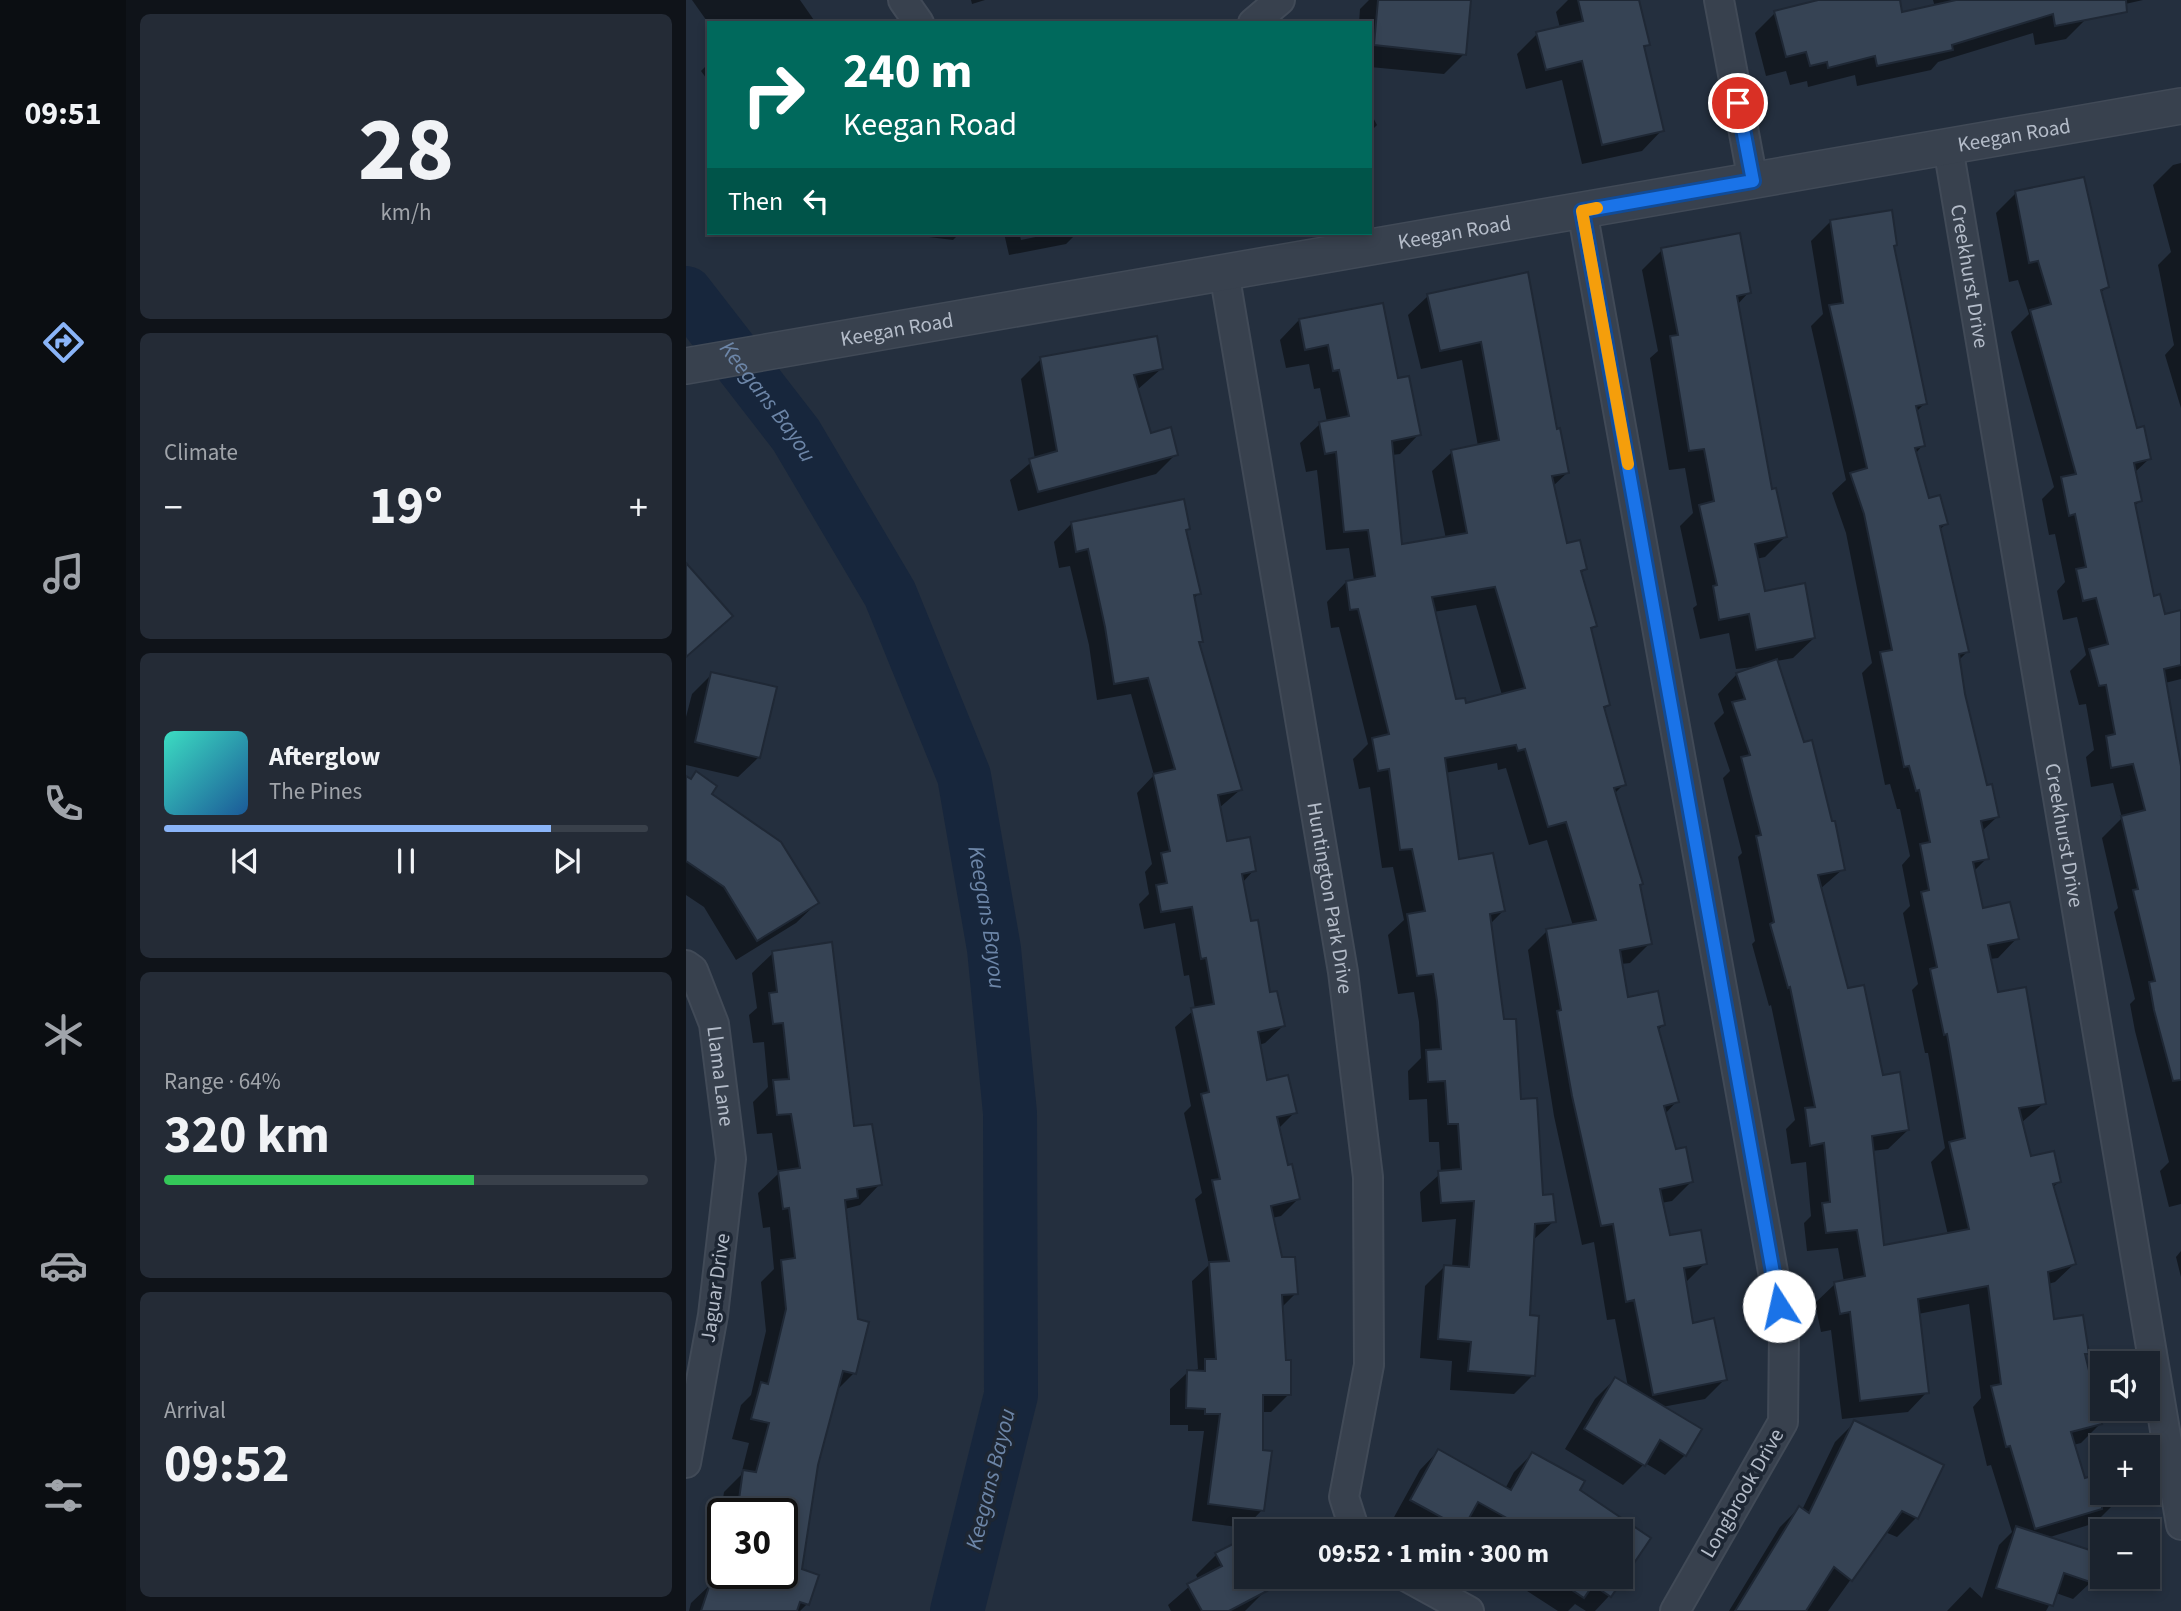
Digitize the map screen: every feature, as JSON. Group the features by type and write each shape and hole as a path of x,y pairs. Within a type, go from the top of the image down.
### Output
{"street":[{"path":"1255,21 1280,0"},
{"path":"1719,0 1753,181"},
{"name":"Keegan Road","path":"686,366 2181,106"},
{"name":"Creekhurst Drive","path":"1948,147 2181,1525"},
{"name":"Longbrook Drive","path":"1582,211 1784,1333 1783,1422 1675,1611"},
{"name":"Huntington Park Drive","path":"1224,272 1343,972 1368,1177 1368,1364 1344,1497 1350,1519"},
{"name":"Llama Lane","path":"686,965 693,970 714,1024 730,1153"},
{"name":"Jaguar Drive","path":"686,1463 713,1315 730,1153"},
{"path":"1429,1589 1469,1611"}],"building":[{"path":"1378,0 1471,0 1466,55 1374,45"},
{"path":"1578,0 1639,0 1650,45 1644,46 1664,131 1602,145 1582,61 1546,70 1536,32 1583,21"},
{"path":"1818,0 1900,0 1902,12 1956,0 2126,0 2127,12 2055,26 2053,14 1952,45 1953,50 1877,66 1875,56 1828,68 1827,62 1810,66 1806,52 1786,57 1774,11"},
{"path":"2084,177 2109,287 2101,290 2137,428 2144,426 2151,459 2134,463 2142,501 2135,503 2154,596 2160,594 2165,614 2181,610 2181,665 2164,669 2181,766 2181,1080 2173,1081 2154,1010 2149,982 2155,981 2133,890 2138,889 2121,816 2145,810 2133,764 2111,768 2106,736 2115,734 2106,685 2099,686 2089,649 2108,644 2096,598 2083,601 2076,569 2086,567 2075,514 2069,516 2061,477 2076,474 2030,310 2051,304 2038,261 2029,263 2015,191"},
{"path":"1892,210 1897,245 1894,246 1927,404 1916,406 1925,446 1915,448 1929,498 1940,495 1948,524 1940,526 1969,652 1959,654 1965,694 1987,785 1992,784 1999,817 1981,821 1989,859 1973,862 1983,908 2010,902 2019,939 1988,945 1998,992 2026,987 2046,1104 2019,1108 2031,1156 2054,1151 2061,1182 2053,1184 2076,1264 2048,1272 2054,1319 2083,1315 2089,1354 2085,1354 2090,1375 2090,1421 2101,1421 2102,1424 2071,1432 2085,1478 2090,1477 2090,1505 2102,1505 2102,1509 2035,1529 2010,1446 2006,1447 1991,1386 2001,1384 1988,1286 1918,1299 1929,1393 1860,1401 1850,1312 1840,1314 1834,1282 1865,1276 1857,1230 1826,1233 1822,1203 1830,1202 1824,1143 1810,1146 1805,1108 1815,1107 1790,987 1788,988 1770,924 1774,922 1756,836 1761,835 1741,757 1750,755 1732,702 1745,699 1736,673 1777,659 1804,742 1812,740 1832,821 1835,821 1845,870 1818,875 1848,988 1864,985 1883,1075 1900,1072 1909,1130 1872,1136 1884,1245 1969,1229 1949,1142 1965,1138 1947,1034 1944,1035 1930,969 1937,967 1921,892 1929,890 1920,844 1930,842 1919,790 1916,791 1909,766 1904,767 1880,652 1892,650 1864,514 1850,473 1867,468 1829,305 1843,303 1830,220"},
{"path":"1740,233 1751,293 1737,296 1772,489 1776,488 1787,537 1755,544 1765,591 1805,583 1815,638 1756,650 1749,614 1719,620 1713,586 1717,585 1699,505 1714,501 1704,449 1689,451 1670,336 1678,335 1661,248"},
{"path":"1528,272 1557,429 1560,428 1569,473 1552,476 1567,543 1580,540 1587,569 1581,571 1597,626 1591,628 1610,705 1604,707 1626,785 1614,788 1643,884 1640,885 1652,944 1620,950 1628,997 1658,991 1665,1025 1658,1027 1679,1102 1664,1106 1676,1149 1686,1147 1693,1182 1660,1189 1670,1235 1701,1230 1707,1264 1684,1268 1693,1323 1714,1318 1727,1380 1653,1395 1634,1300 1626,1302 1613,1224 1601,1226 1572,1096 1557,1011 1561,1010 1546,929 1596,920 1566,822 1548,827 1525,749 1518,751 1516,745 1445,758 1459,859 1493,853 1505,911 1490,914 1504,1019 1516,1019 1521,1099 1537,1098 1543,1195 1553,1194 1556,1222 1535,1224 1530,1315 1539,1316 1535,1376 1468,1371 1471,1342 1438,1339 1444,1265 1469,1267 1474,1201 1441,1203 1438,1171 1461,1169 1458,1124 1448,1124 1445,1081 1428,1082 1426,1050 1441,1049 1437,1001 1433,974 1417,976 1407,914 1425,911 1412,849 1400,850 1389,769 1378,771 1372,738 1389,734 1358,609 1350,610 1346,581 1375,576 1368,530 1344,532 1336,452 1325,454 1319,422 1349,416 1339,370 1333,371 1328,345 1305,350 1299,319 1383,303 1398,378 1409,376 1421,435 1392,441 1402,544 1467,533 1451,450 1499,440 1481,342 1440,351 1427,294","holes":["1495,587 1525,688 1466,703 1465,698 1456,699 1432,597"]},
{"path":"1157,336 1163,369 1134,375 1151,433 1171,427 1178,455 1038,492 1029,459 1057,451 1040,357"},
{"path":"1184,499 1190,529 1186,530 1201,594 1194,595 1203,642 1199,642 1242,790 1218,795 1227,841 1250,837 1256,871 1242,874 1251,921 1258,920 1270,992 1277,991 1285,1026 1258,1032 1267,1080 1288,1075 1297,1113 1277,1117 1288,1165 1292,1164 1300,1199 1271,1206 1282,1257 1295,1257 1298,1294 1282,1295 1286,1360 1291,1360 1291,1395 1263,1395 1263,1450 1272,1451 1264,1511 1208,1504 1220,1414 1205,1414 1205,1409 1186,1408 1187,1370 1205,1371 1205,1359 1216,1359 1209,1262 1229,1261 1212,1180 1220,1179 1201,1094 1209,1092 1191,1008 1214,1004 1206,958 1201,959 1192,907 1161,912 1156,885 1167,883 1161,853 1170,851 1153,774 1175,769 1148,678 1114,684 1088,549 1076,552 1071,522"},
{"path":"686,563 733,616 686,657"},
{"path":"711,672 777,687 760,758 695,742"},
{"path":"696,771 717,786 712,794 781,842 819,903 757,941 724,887 686,861 686,776 691,779"},
{"path":"832,942 854,1126 872,1124 882,1185 857,1189 858,1198 845,1200 858,1319 869,1322 856,1374 843,1371 818,1465 802,1569 819,1575 809,1605 800,1602 797,1611 701,1611 708,1589 798,1589 798,1498 739,1498 743,1470 756,1472 769,1423 751,1419 761,1382 768,1384 786,1309 781,1260 795,1258 789,1208 783,1209 778,1171 800,1168 791,1114 777,1115 773,1080 789,1079 783,1023 773,1024 769,993 777,992 772,951"},
{"path":"1615,1377 1702,1429 1686,1456 1660,1440 1645,1466 1584,1429"},
{"path":"1854,1420 1944,1465 1918,1519 1902,1511 1852,1581 1834,1567 1806,1611 1735,1611 1799,1506 1809,1513"},
{"path":"1438,1449 1511,1490 1532,1452 1585,1481 1580,1490 1623,1519 1508,1519 1478,1502 1469,1519 1445,1519 1410,1500"},
{"path":"1633,1526 1651,1538 1633,1565"},
{"path":"2016,1526 2090,1550 2090,1582 2064,1573 2053,1606 1996,1588"},
{"path":"1234,1544 1234,1589 1267,1591 1229,1611 1202,1611 1187,1584 1222,1566 1215,1553"},
{"path":"1570,1589 1590,1589 1584,1598"},
{"path":"1599,1589 1616,1589 1611,1597"}],"waterway":[{"name":"Keegans Bayou","path":"686,293 796,435 890,594 964,776 994,949 1010,1113 1011,1395 957,1611"}],"slow traffic":[{"path":"1597,208 1582,211 1628,464"}],"route":[{"path":"1738,103 1753,181 1582,211 1779,1306"}]}
